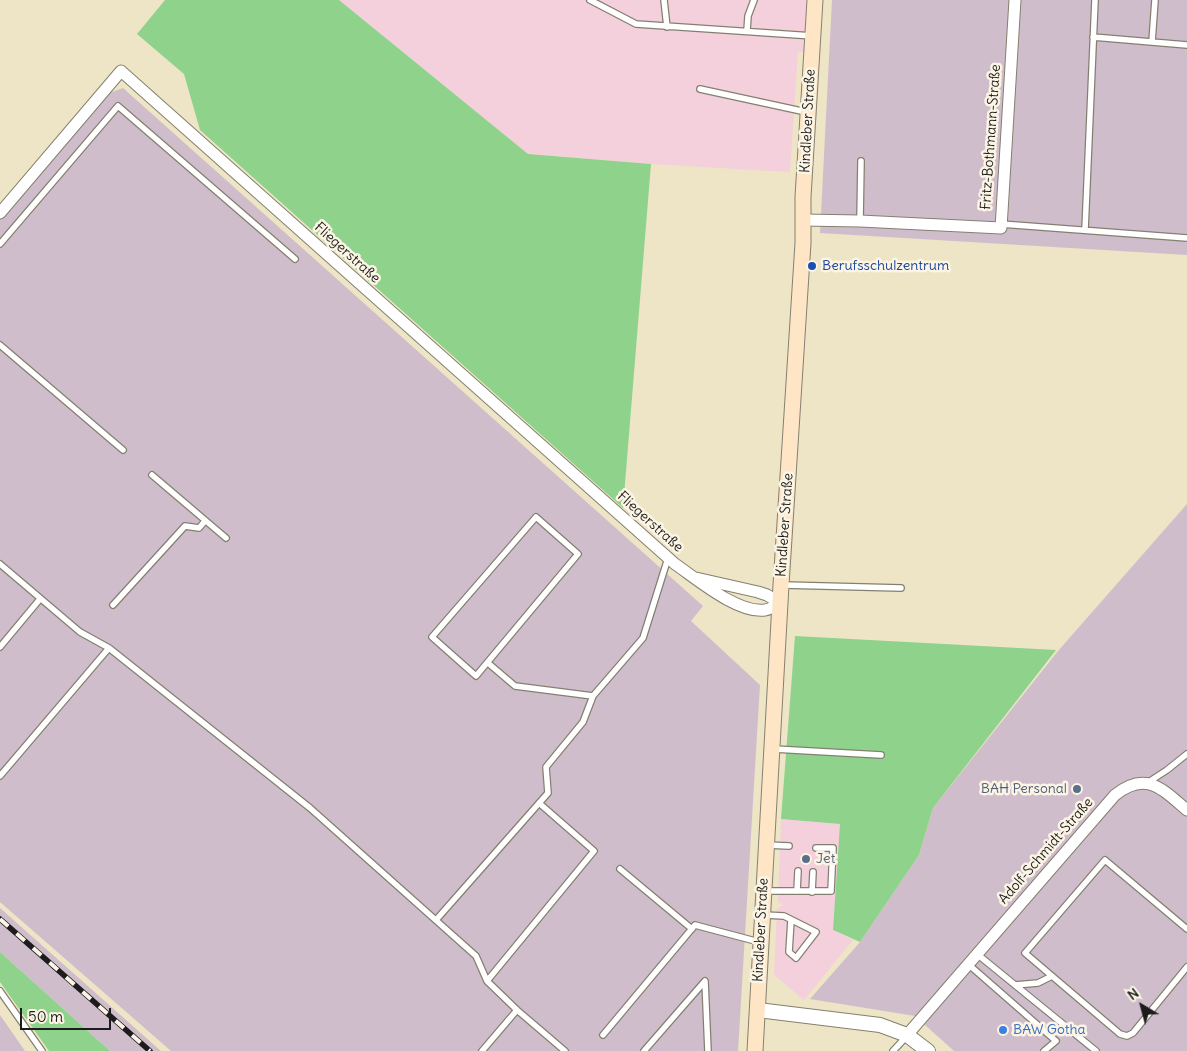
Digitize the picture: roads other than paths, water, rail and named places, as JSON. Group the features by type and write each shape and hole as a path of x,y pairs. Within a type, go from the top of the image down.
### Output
{"main road":[{"name":"Kindleber Straße","path":"755,1051 771,748 802,268 808,112 815,0"}],"street":[{"name":"Fritz-Bothmann-Straße","path":"803,220 860,220 1001,228 1015,0"},
{"name":"Fliegerstraße","path":"0,213 121,71 668,558 713,592 751,609 764,610 780,603"},
{"name":"Fliegerstraße","path":"696,578 758,592 780,603"},
{"path":"1147,782 1168,794 1187,810"},
{"name":"Adolf-Schmidt-Straße","path":"907,1035 1115,795 1135,783 1147,782"},
{"path":"758,1010 880,1025 907,1035 928,1051"}],"lane":[{"path":"590,0 636,24 813,36"},
{"path":"664,0 667,27"},
{"path":"747,31 748,16 754,0"},
{"path":"1085,230 1095,0"},
{"path":"1152,42 1155,0"},
{"path":"1093,37 1187,45"},
{"path":"700,89 808,112"},
{"path":"0,244 118,106 295,259"},
{"path":"860,220 861,161"},
{"path":"1001,224 1187,238"},
{"path":"0,344 123,450"},
{"path":"152,475 226,538"},
{"path":"536,517 578,554 488,663 476,676 432,638 536,517"},
{"path":"113,605 185,526 198,528 205,521"},
{"path":"436,920 548,793 546,767 583,722 593,696 643,638 668,558"},
{"path":"0,564 80,632 108,648 310,808 476,956 487,981 517,1010 565,1051"},
{"path":"781,585 900,588"},
{"path":"0,647 40,598"},
{"path":"0,776 108,648"},
{"path":"488,663 516,686 593,696"},
{"path":"771,748 881,756"},
{"path":"1147,782 1168,770 1187,754"},
{"path":"487,981 594,851 539,803"},
{"path":"766,845 789,846"},
{"path":"763,891 831,892 833,848 816,848"},
{"path":"1187,930 1105,860 1025,953 1120,1034 1126,1036 1133,1033 1187,967"},
{"path":"620,870 692,929"},
{"path":"797,891 798,871"},
{"path":"812,892 813,872"},
{"path":"762,915 784,916 816,932 796,958 788,952 791,920"},
{"path":"603,1035 695,925 760,942"},
{"path":"977,954 1096,1051"},
{"path":"968,964 1056,1041 1044,1051"},
{"path":"1015,985 1038,983 1052,976"},
{"path":"644,1051 705,980 708,1051"},
{"path":"0,991 42,1051"},
{"path":"482,1051 517,1010"},
{"name":"Adolf-Schmidt-Straße","path":"893,1051 907,1035"}],"railway":[{"path":"0,919 150,1051"}],"place":[{"name":"Berufsschulzentrum","path":"812,266"},
{"name":"BAH Personal","path":"1077,789"},
{"name":"Jet","path":"806,859"},
{"name":"BAW Gotha","path":"1003,1030"}]}
